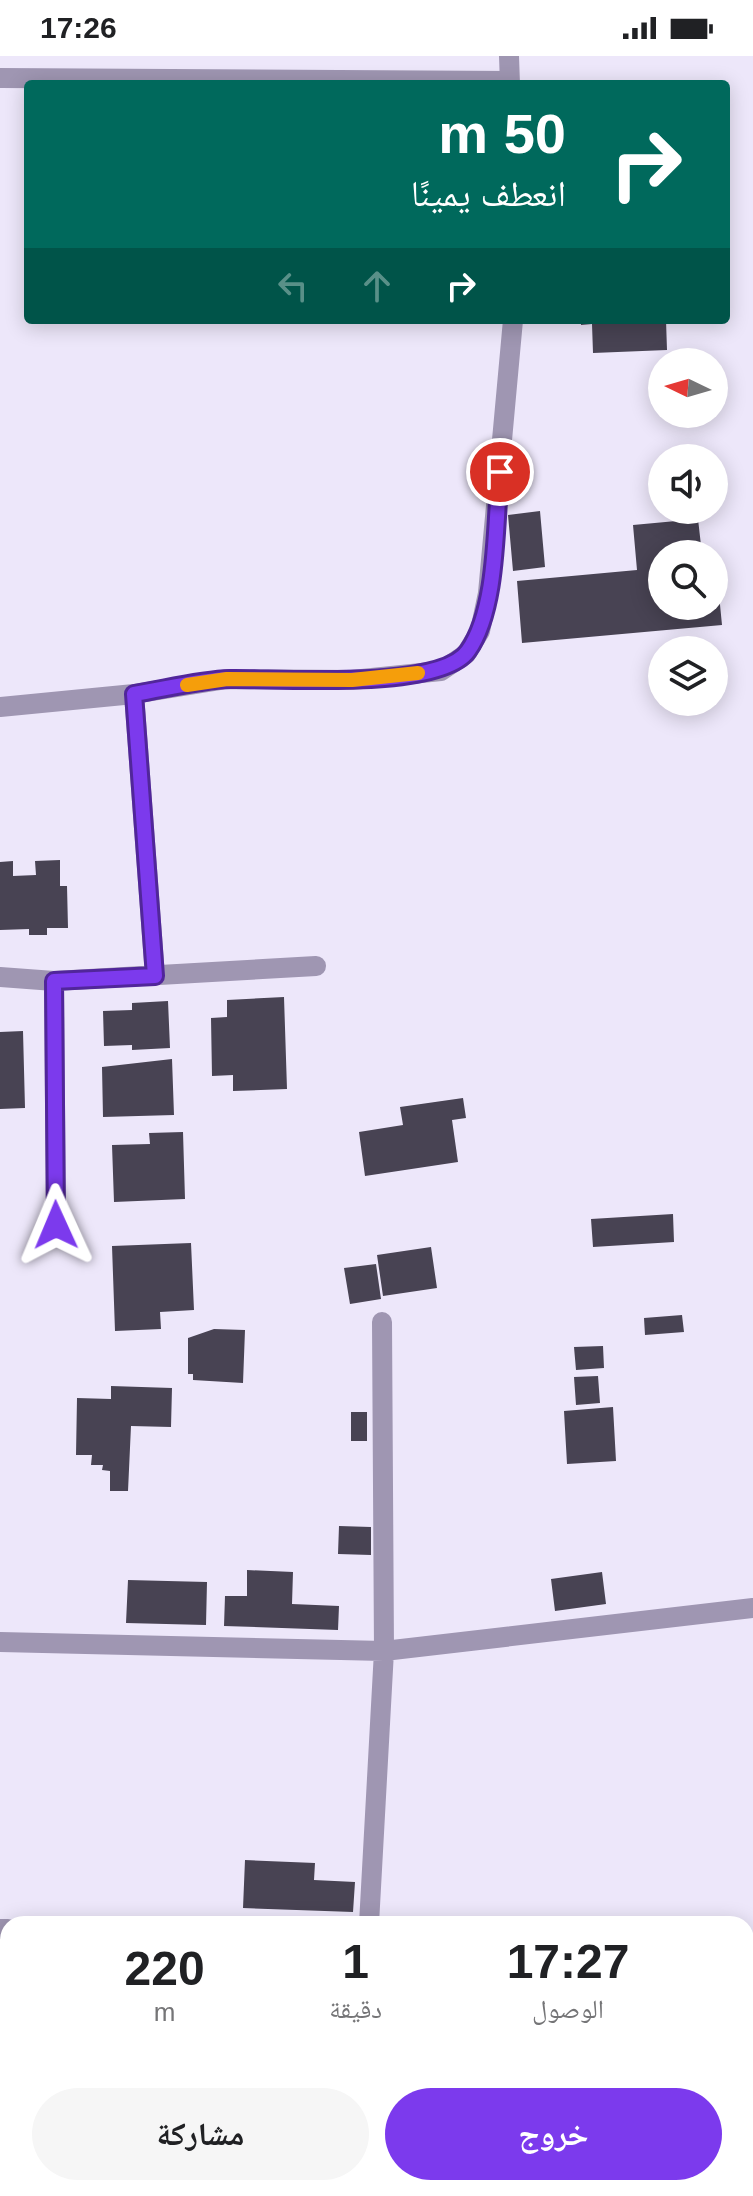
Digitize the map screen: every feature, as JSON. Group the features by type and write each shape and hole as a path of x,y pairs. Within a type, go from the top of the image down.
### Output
{"street":[{"path":"509,56 510,80"},
{"path":"0,78 204,80"},
{"path":"0,707 134,694 227,679 352,680 441,671 466,654 480,631 488,593 513,324"},
{"path":"134,694 155,976"},
{"path":"0,977 54,981 316,966"},
{"path":"54,981 56,1225"},
{"path":"369,1916 384,1651 382,1322"},
{"path":"0,1642 384,1651 753,1608"}],"building":[{"path":"592,324 666,324 667,348 648,348 648,351 593,353"},
{"path":"540,511 545,567 513,571 508,515"},
{"path":"699,524 700,540 648,540 648,620 722,620 722,625 522,643 517,581 637,570 633,525"},
{"path":"60,860 60,886 67,886 68,928 47,928 47,935 29,935 29,929 0,930 0,862 13,861 13,876 36,875 35,861"},
{"path":"284,997 287,1089 233,1091 233,1075 212,1076 211,1018 227,1017 227,1000"},
{"path":"168,1001 170,1048 132,1050 132,1045 104,1046 103,1011 132,1010 132,1003"},
{"path":"23,1031 25,1108 0,1109 0,1032"},
{"path":"172,1059 174,1115 103,1117 102,1067"},
{"path":"463,1098 466,1118 452,1120 458,1162 365,1176 359,1132 403,1125 400,1107"},
{"path":"183,1132 185,1199 114,1202 112,1145 150,1144 149,1133"},
{"path":"673,1214 674,1242 593,1247 591,1219"},
{"path":"191,1243 194,1310 160,1312 161,1329 115,1331 112,1246"},
{"path":"431,1247 437,1288 383,1296 377,1255"},
{"path":"376,1264 381,1299 350,1304 344,1268"},
{"path":"682,1315 684,1332 645,1335 644,1318"},
{"path":"214,1329 245,1330 243,1383 193,1380 193,1374 188,1374 188,1338"},
{"path":"603,1346 604,1368 576,1370 574,1347"},
{"path":"598,1376 600,1403 576,1405 574,1377"},
{"path":"111,1386 172,1388 171,1427 131,1426 128,1491 110,1491 110,1471 102,1470 103,1465 91,1465 92,1455 76,1455 77,1398 111,1399"},
{"path":"613,1407 616,1461 567,1464 564,1411"},
{"path":"351,1412 367,1412 367,1441 351,1441"},
{"path":"339,1526 371,1527 371,1555 338,1554"},
{"path":"247,1570 293,1572 292,1604 339,1606 338,1630 224,1626 225,1596 247,1596"},
{"path":"602,1572 606,1604 555,1611 551,1579"},
{"path":"128,1580 207,1582 206,1625 126,1623"},
{"path":"245,1860 315,1863 314,1880 355,1882 353,1912 243,1908"}],"slow traffic":[{"path":"187,685 227,679 352,680 418,673"}],"route":[{"path":"56,1225 54,981 155,976 134,694 227,679 352,680 441,671 466,654 480,631 488,593 500,472"}]}
